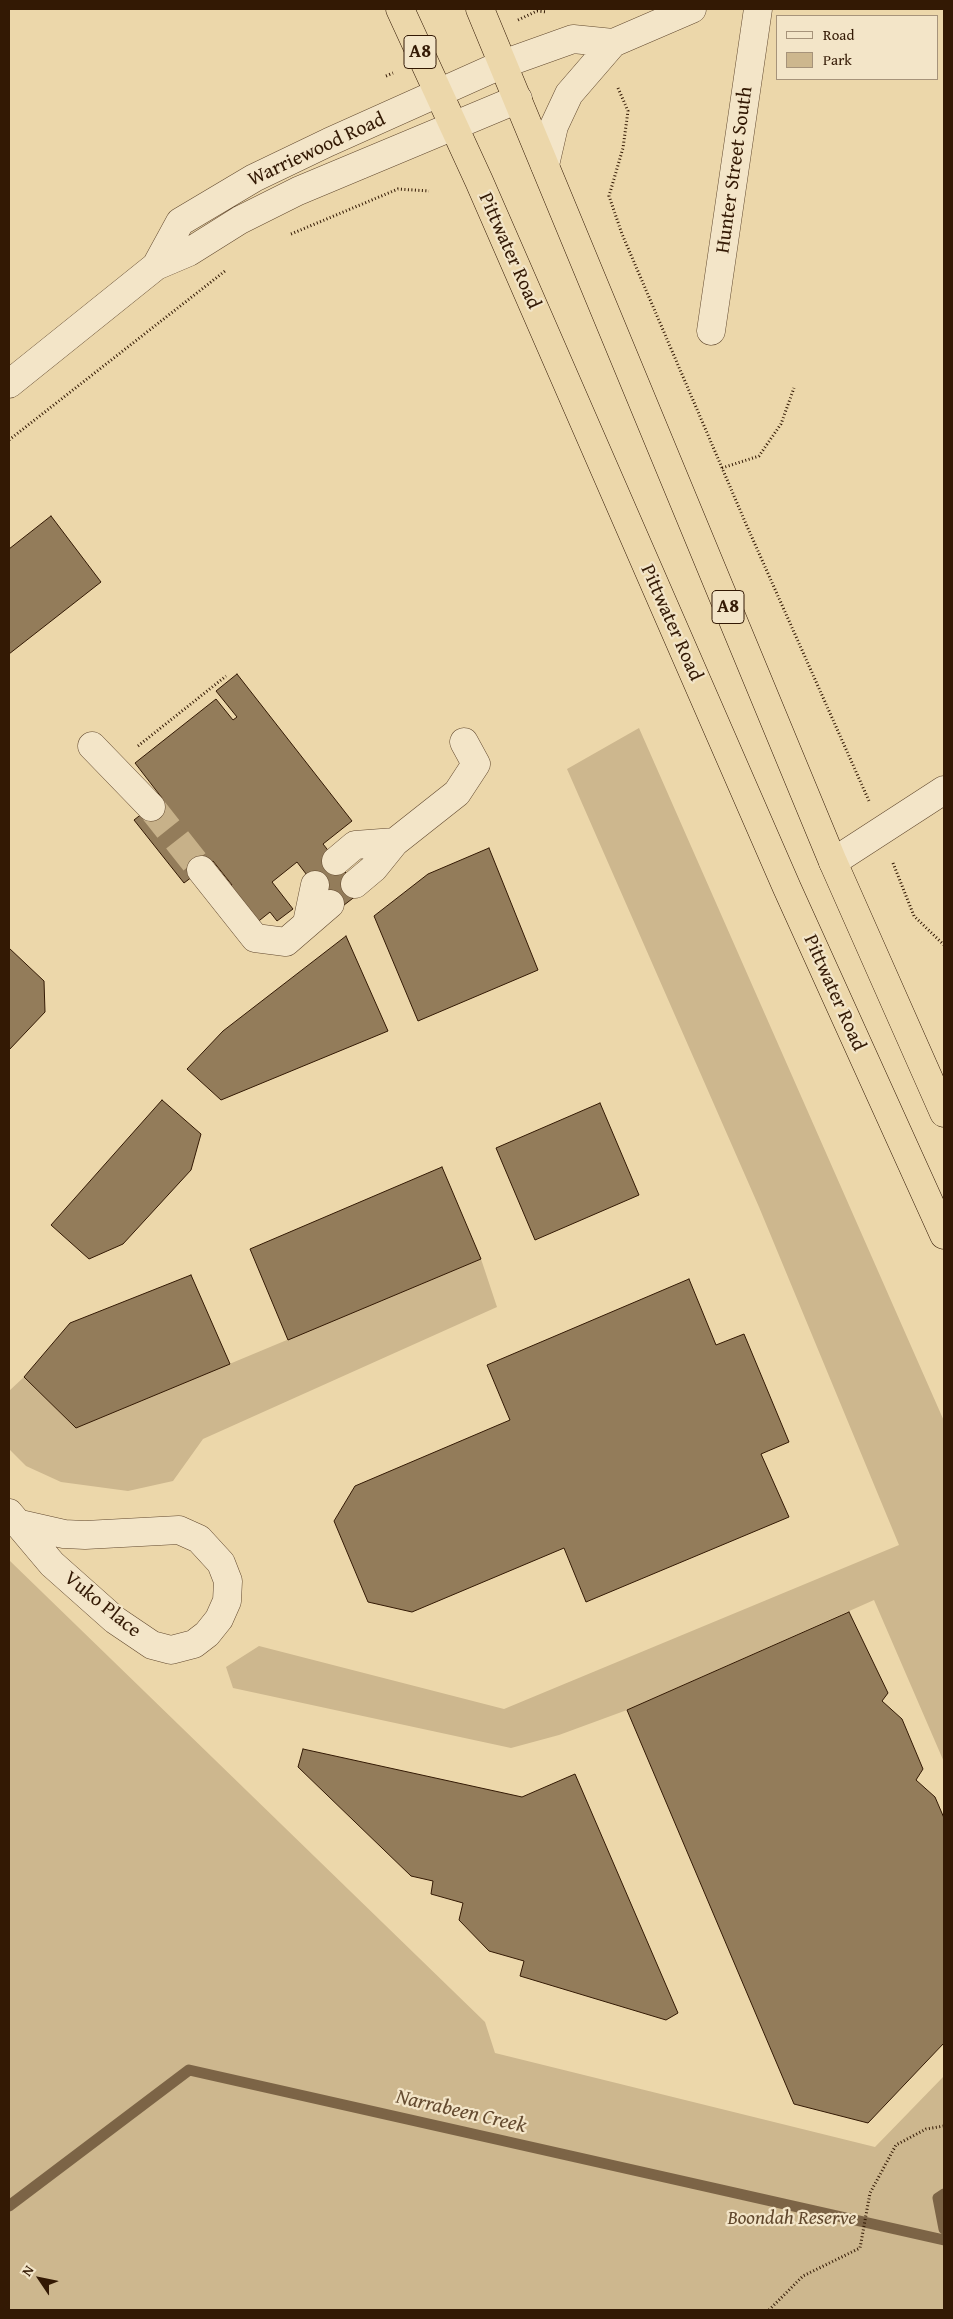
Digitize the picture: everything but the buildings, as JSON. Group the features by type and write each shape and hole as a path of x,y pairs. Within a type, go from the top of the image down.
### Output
{"highway":[{"name":"Pittwater Road","path":"400,9 454,126 787,888 944,1235"},
{"name":"A8","path":"480,9 833,862 944,1113"}],"street":[{"path":"545,165 554,126 569,94 613,43 692,9"},
{"name":"Hunter Street South","path":"711,331 758,9"},
{"path":"503,64 572,39 613,43"},
{"name":"Warriewood Road","path":"156,266 180,222 217,198 329,142 503,64"},
{"name":"Warriewood Road","path":"9,384 156,266 189,252 240,220 298,191 518,99"},
{"path":"355,884 374,868 395,842 457,793 476,764 464,742"},
{"path":"92,746 151,807"},
{"path":"833,862 944,790"},
{"path":"336,860 355,844 395,842"},
{"path":"201,870 255,938 286,942 307,923 322,895"},
{"name":"Vuko Place","path":"14,1518 64,1534 85,1535 178,1530 199,1539 210,1548 221,1563 228,1581 227,1601 219,1619 207,1634 194,1644 171,1650 152,1645 114,1620 52,1564 14,1518"}],"path":[{"path":"613,43 617,85 628,111 623,148 609,196 622,234 722,468 859,776 914,916 944,945"},
{"path":"286,237 398,189 429,191"},
{"path":"9,440 230,268"},
{"path":"722,468 758,456 781,424 794,388"},
{"path":"136,748 226,676"},
{"path":"769,2310 803,2276 860,2248 870,2193 896,2145 926,2129 944,2126"}],"green space":[{"path":"639,728 944,1421 944,1762 874,1600 627,1710 559,1735 511,1748 233,1688 226,1667 259,1646 504,1709 899,1545 759,1207 567,769"},
{"path":"481,1259 497,1307 203,1439 173,1481 128,1491 61,1482 26,1466 9,1449 9,1391 24,1377 76,1428"},
{"name":"Boondah Reserve","path":"9,1560 485,2022 495,2053 875,2147 944,2076 944,2310 9,2310"}],"waterway":[{"name":"Narrabeen Creek","path":"9,2206 189,2070 944,2240"},
{"name":"Narrabeen Creek","path":"944,2194 938,2198 944,2229"}],"tunnel":[{"path":"151,807 201,870"}]}
